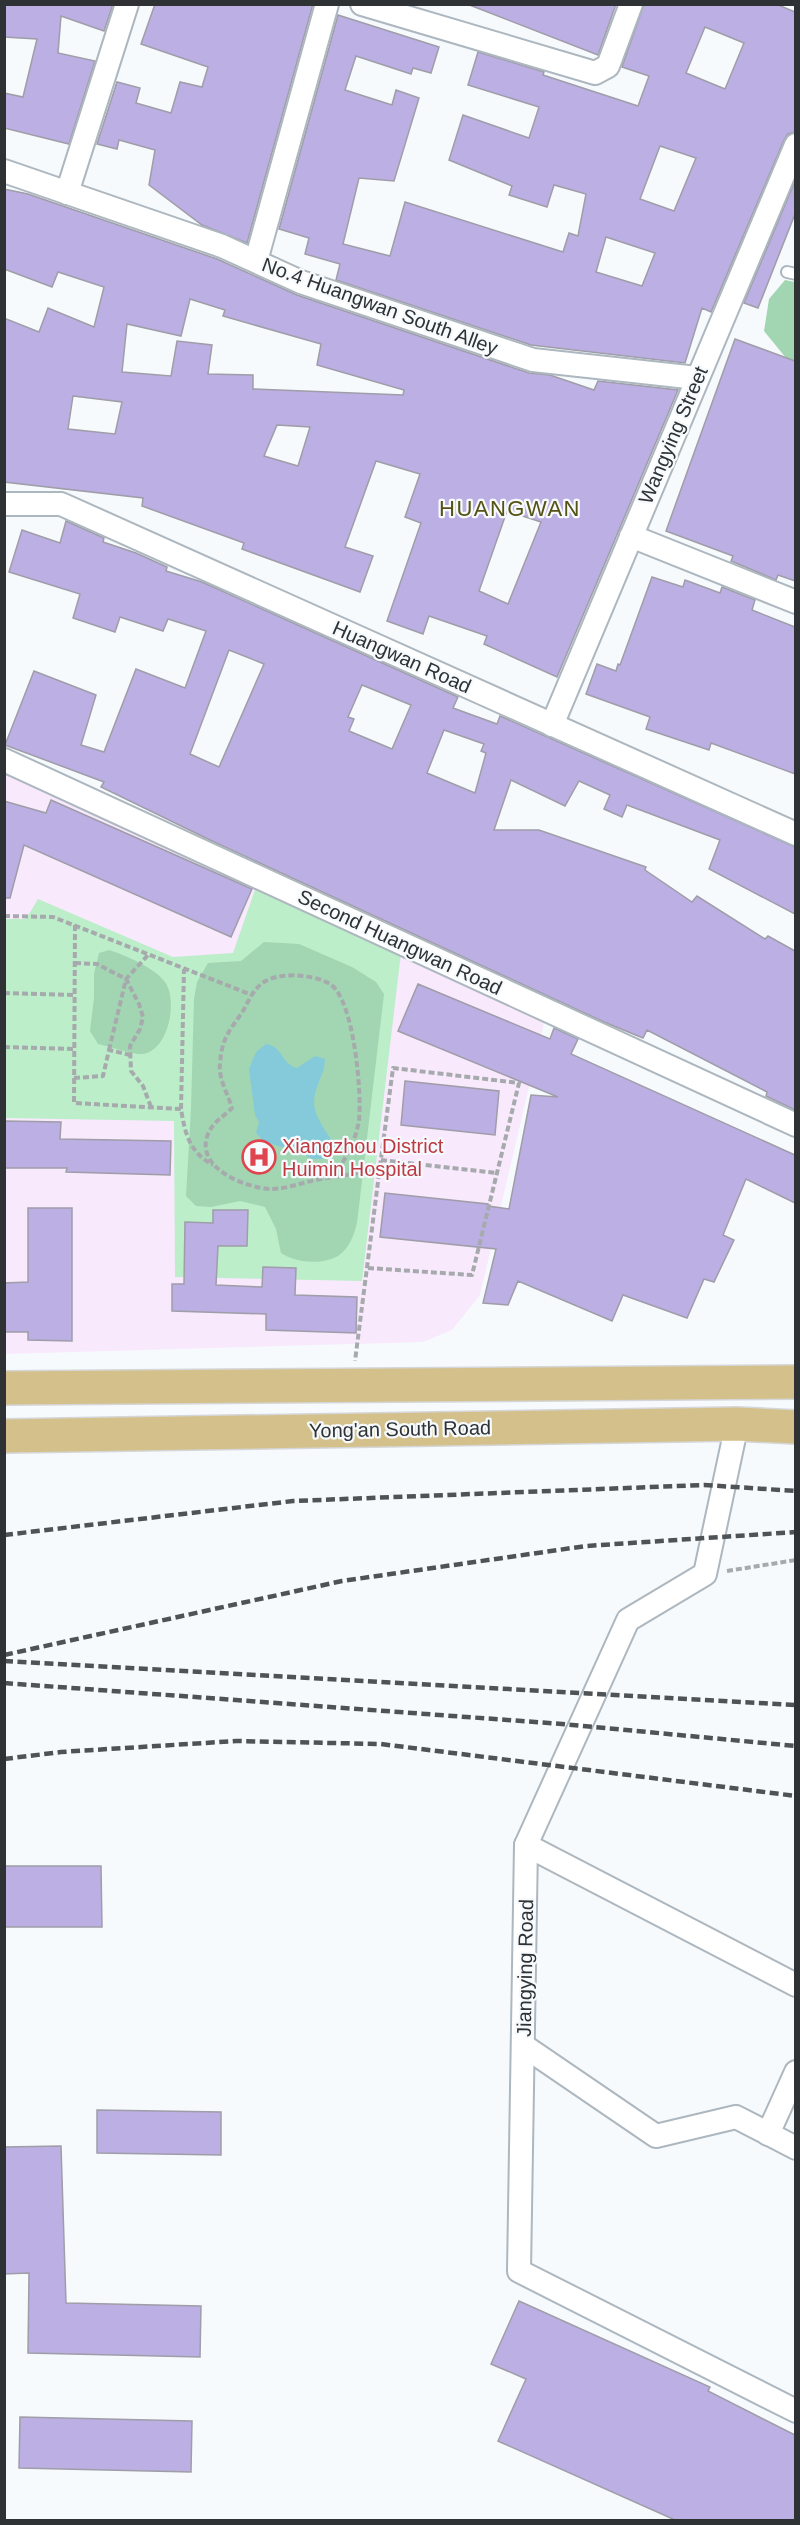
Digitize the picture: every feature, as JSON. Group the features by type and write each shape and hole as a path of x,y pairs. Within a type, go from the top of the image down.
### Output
{"main road":[{"path":"4,1389 795,1383"},
{"name":"Yong'an South Road","path":"4,1436 737,1424 795,1427"}],"street":[{"path":"67,193 127,4"},
{"path":"256,261 327,4"},
{"path":"362,4 391,9 595,73 608,66 631,4"},
{"name":"Wangying Street","path":"552,725 795,145"},
{"name":"No.4 Huangwan South Alley","path":"4,171 222,246 301,282 533,360 697,378"},
{"name":"Huangwan Road","path":"4,504 61,504 795,834"},
{"path":"631,536 795,602"},
{"name":"Second Huangwan Road","path":"4,760 795,1125"},
{"path":"705,1574 737,1424"},
{"name":"Jiangying Road","path":"705,1574 628,1620 526,1845 519,2271 795,2411"},
{"path":"526,1845 795,1985"},
{"path":"524,2046 656,2136 736,2117 795,2148"},
{"path":"768,2134 795,2072"}],"path":[{"path":"4,916 53,917 252,994"},
{"path":"75,925 74,1103 181,1109"},
{"path":"74,1078 103,1076 126,979 149,954"},
{"path":"75,963 97,964 126,979 143,1017 140,1029 130,1046 131,1071 143,1086 151,1107"},
{"path":"184,968 181,1109 186,1138 204,1161 221,1170"},
{"path":"332,1177 340,1167 353,1140 358,1121 360,1097 358,1070 349,1021 339,993 332,985 319,979 280,976 262,983 252,994 225,1036 219,1066 232,1108 225,1116 214,1122 206,1141 209,1157 213,1164 228,1177 252,1186 270,1189 332,1177 370,1172 379,1174"},
{"path":"4,993 75,995"},
{"path":"4,1047 74,1049"},
{"path":"109,1050 130,1055"},
{"path":"351,1385 361,1334 368,1268 379,1174 393,1068 519,1083 472,1275 368,1268"},
{"path":"381,1160 497,1173"},
{"path":"705,1574 795,1560"}],"shaded area":[{"name":"Xiangzhou District Huimin Hospital","path":"4,772 545,1019 480,1295 452,1330 423,1342 5,1354"}],"green space":[{"path":"785,280 795,282 795,369 764,331 769,299"},
{"path":"256,887 401,953 362,1281 175,1277 174,1121 5,1118 5,919 26,919 38,899 173,957 233,953"},
{"path":"264,942 299,944 352,967 376,982 384,994 357,1223 353,1237 345,1250 338,1256 324,1261 301,1261 281,1253 276,1229 265,1207 240,1201 211,1207 196,1206 186,1196 194,999 197,982 208,963 241,961"},
{"path":"109,950 147,967 165,982 169,990 171,1012 165,1034 159,1044 143,1054 98,1044 90,1031 94,974 99,953"}],"water":[{"path":"266,1044 276,1048 291,1066 297,1068 315,1056 325,1059 314,1102 319,1120 335,1146 332,1153 325,1159 312,1159 300,1152 264,1142 256,1133 259,1122 255,1115 249,1069 256,1052"}],"building":[{"path":"4,4 113,4 104,31 61,16 58,53 95,61 69,144 4,128 4,93 23,97 37,39 4,37"},
{"path":"155,4 313,4 247,243 202,225 149,185 155,150 119,140 117,149 97,144 117,82 140,88 136,103 171,113 180,82 202,87 208,67 141,44"},
{"path":"467,4 616,4 598,55"},
{"path":"644,4 776,4 795,12 795,132 788,134 784,140 711,312 702,308 685,363 531,345 336,280 340,264 305,254 309,238 279,229 338,15 439,47 431,73 413,68 411,74 356,56 345,90 392,105 396,90 419,98 394,181 359,178 343,244 390,256 405,202 563,252 569,233 578,236 586,194 554,185 547,207 509,195 512,186 449,160 463,115 529,138 539,107 468,85 478,52 544,72 543,75 638,106 649,76 622,67","holes":["705,27 744,43 725,89 686,73","660,146 696,158 674,211 640,199","606,237 655,253 642,286 596,272"]},
{"path":"795,181 795,214 758,308 744,303"},
{"path":"4,189 28,194 217,259 297,295 529,373 550,375 594,390 598,381 678,390 557,677 484,644 487,636 429,616 423,634 387,621 421,523 405,517 420,474 376,461 345,547 373,556 360,592 242,549 244,543 142,506 143,498 4,482 4,318 39,332 48,308 94,327 104,287 58,272 52,287 4,269","holes":["190,299 225,310 223,316 321,344 317,365 404,390 403,395 253,389 253,375 208,374 212,345 177,341 171,376 122,372 127,324 181,336","73,396 122,402 115,434 68,429","277,425 310,427 298,466 264,456","507,511 541,522 508,604 479,591"]},
{"path":"735,339 795,361 795,581 778,575 776,580 731,561 733,556 666,531"},
{"path":"66,521 104,538 103,542 167,567 166,571 202,582 458,697 453,708 497,724 500,716 795,847 795,914 709,869 720,840 627,805 622,817 604,809 610,795 579,781 565,806 511,780 494,830 539,830 646,867 645,870 692,902 697,896 765,939 768,936 795,951 795,1110 766,1096 767,1092 647,1030 643,1038 604,1022 210,840 101,787 104,782 5,745 34,671 96,695 81,745 104,752 136,669 185,688 206,631 168,619 163,631 120,617 115,632 73,618 80,594 9,572 22,530 60,543","holes":["229,650 264,664 219,767 190,754","362,685 411,705 392,749 349,731 354,719 348,717","444,730 484,744 481,751 486,753 475,793 427,773"]},
{"path":"652,577 683,587 685,580 720,593 722,587 755,600 752,610 795,627 795,774 711,743 709,750 646,729 650,717 586,694 597,664 616,671 618,664 620,665"},
{"path":"51,800 252,889 231,937 24,845 10,898 4,898 4,801 46,813"},
{"path":"418,984 550,1039 554,1028 578,1039 571,1054 795,1155 795,1203 746,1179 723,1235 734,1240 714,1282 704,1279 687,1318 623,1295 612,1321 518,1281 508,1305 483,1303 496,1249 380,1237 385,1193 488,1204 488,1206 509,1209 531,1095 558,1097 398,1031"},
{"path":"405,1081 499,1091 495,1135 401,1125"},
{"path":"4,1121 61,1122 60,1139 171,1141 170,1175 66,1172 67,1168 4,1168"},
{"path":"28,1208 72,1208 72,1341 28,1340 28,1332 4,1332 4,1283 28,1282"},
{"path":"213,1210 248,1210 247,1246 218,1246 216,1285 262,1287 263,1267 296,1268 295,1295 357,1297 356,1333 266,1330 266,1314 172,1311 172,1284 184,1284 185,1222 213,1223"},
{"path":"4,1866 101,1866 102,1927 4,1927"},
{"path":"97,2110 221,2112 221,2155 97,2153"},
{"path":"61,2146 66,2303 201,2306 200,2357 28,2353 29,2273 4,2274 4,2147"},
{"path":"519,2301 710,2387 708,2391 795,2435 795,2520 675,2520 498,2441 526,2379 491,2364"},
{"path":"20,2417 192,2421 191,2472 19,2468"}],"railway":[{"path":"4,1535 293,1501 704,1485 796,1491"},
{"path":"4,1655 342,1581 586,1546 796,1532"},
{"path":"4,1661 796,1705"},
{"path":"4,1683 562,1724 796,1746"},
{"path":"4,1759 61,1752 236,1741 381,1744 796,1796"}],"place":[{"name":"Xiangzhou District Huimin Hospital","path":"259,1157"}],"district":[{"name":"HUANGWAN","path":"510,508"}]}
